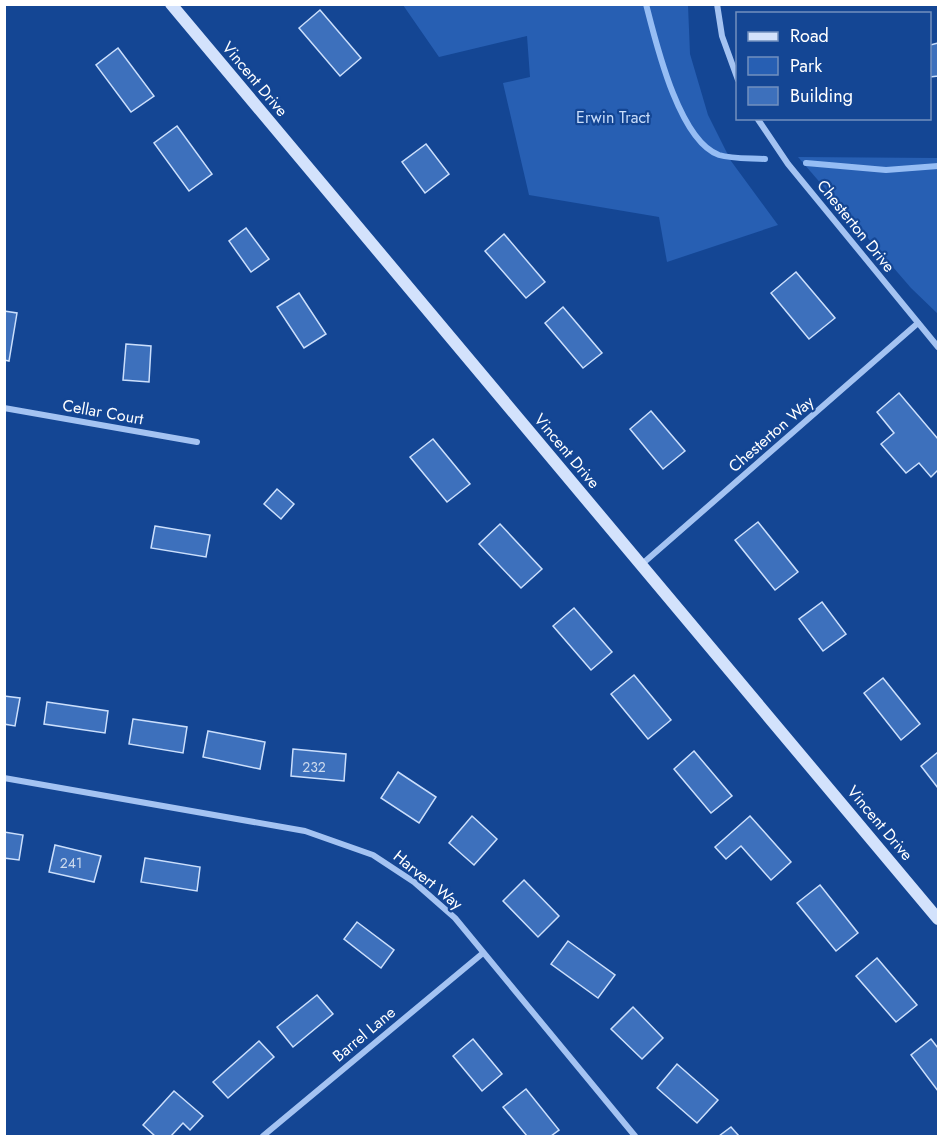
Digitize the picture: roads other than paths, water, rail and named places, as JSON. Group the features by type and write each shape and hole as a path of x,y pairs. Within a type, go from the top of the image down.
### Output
{"street":[{"name":"Vincent Drive","path":"171,4 939,919"},
{"path":"717,4 722,36 736,74"},
{"name":"Chesterton Drive","path":"758,120 788,164 939,347"},
{"name":"Chesterton Way","path":"641,565 918,323"},
{"name":"Cellar Court","path":"4,408 197,442"},
{"name":"Harvert Way","path":"4,778 305,831 374,855 414,882 455,918 634,1137"},
{"name":"Barrel Lane","path":"263,1137 483,953"}],"waterway":[{"path":"646,4 671,89 692,131 705,146 719,155 765,159"},
{"path":"806,163 886,170 938,166"}],"park label":[{"name":"Erwin Tract","path":"613,117"}]}
